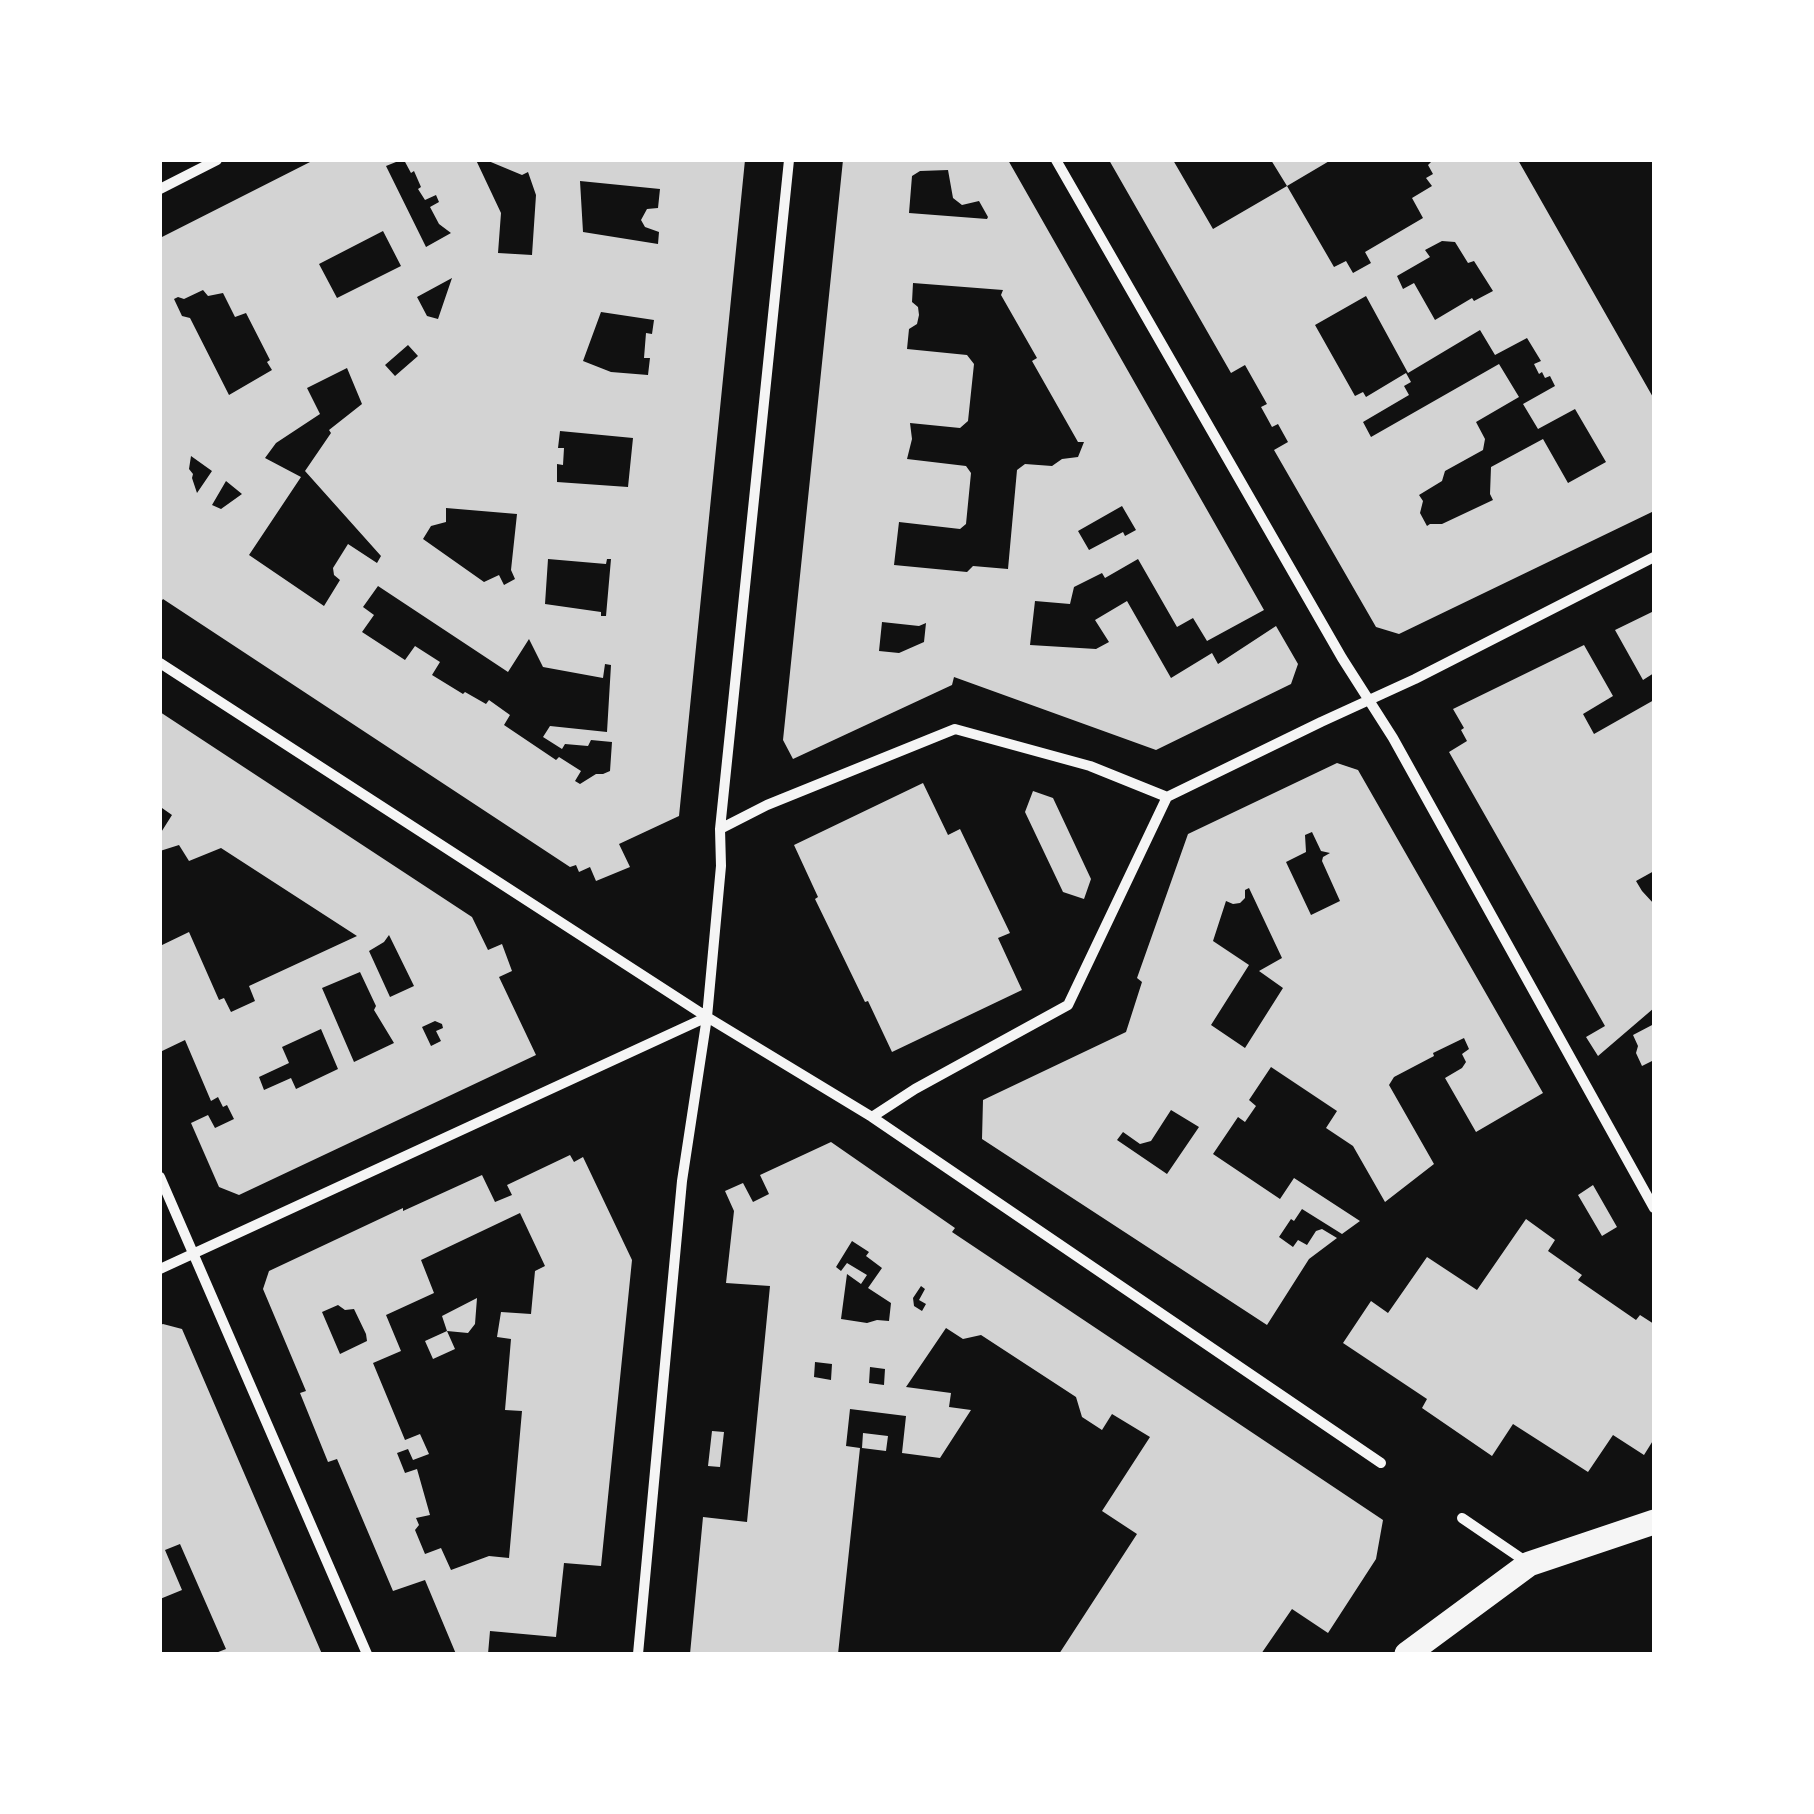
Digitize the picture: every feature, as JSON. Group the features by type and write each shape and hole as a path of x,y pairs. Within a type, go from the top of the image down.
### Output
{"main road":[{"path":"1407,1654 1529,1564 1654,1522"}],"street":[{"path":"160,189 217,160"},
{"path":"638,1654 682,1180 707,1017 720,829 790,160"},
{"path":"1056,160 1402,755 1654,1208"},
{"path":"872,1117 1068,1005 1167,797 1415,679 1654,557"},
{"path":"160,663 707,1017 872,1117 1381,1463"},
{"path":"720,829 955,729 1090,766 1167,797"},
{"path":"160,1269 707,1017"},
{"path":"160,1177 367,1654"},
{"path":"1462,1518 1529,1564"}],"building":[{"path":"314,160 401,160 386,166 426,247 451,233 439,224 430,207 439,202 436,195 425,200 414,171 411,173 404,160 476,160 501,213 498,253 532,255 536,195 528,172 522,175 486,160 745,160 679,816 619,844 630,867 596,881 590,867 579,872 576,865 570,867 163,599 160,603 160,238","holes":["580,181 660,189 658,208 647,209 641,220 645,227 659,232 658,244 583,232","383,231 401,266 337,298 319,264","452,278 438,319 427,316 417,297","203,290 208,296 223,293 235,317 246,313 272,370 229,395 190,318 182,316 174,299","601,312 654,320 652,334 646,333 644,358 650,358 648,375 611,372 583,361","408,345 418,356 395,376 385,365","347,368 362,404 329,430 331,433 305,471 381,556 377,563 348,544 333,568 340,580 324,606 249,555 301,477 265,458 276,443 320,414 307,388","560,431 633,438 628,487 557,482 557,464 563,465 564,448 558,448","191,456 212,471 197,493 189,469","226,481 242,494 221,509 212,505","446,508 517,514 511,570 515,579 504,585 499,575 484,582 423,539 431,526 446,522","548,559 606,564 611,559 606,616 601,616 601,612 545,604","378,586 508,672 529,639 543,667 603,678 605,664 611,665 607,732 550,726 543,737 562,749 565,744 588,746 591,740 612,742 610,771 580,784 575,781 581,771 559,757 556,760 504,725 510,715 489,700 486,704 463,694 432,675 440,662 415,646 405,660 362,632 374,615 363,607"]},
{"path":"843,160 1008,160 1264,610 1207,641 1193,618 1177,627 1138,559 1105,578 1102,573 1074,587 1070,604 1035,601 1030,645 1096,649 1109,642 1095,620 1127,601 1171,678 1212,653 1218,664 1276,626 1298,664 1291,684 1156,750 954,677 952,685 793,759 783,740","holes":["948,170 953,198 962,205 979,201 987,219 909,213 912,176 920,171","913,283 1003,290 1001,295 1037,358 1032,361 1078,442 1084,442 1078,457 1062,459 1052,466 1025,464 1017,470 1008,569 973,566 967,572 894,565 899,522 960,529 966,524 971,473 966,466 907,459 912,439 910,423 960,428 968,421 974,364 967,355 907,349 909,329 917,324 919,315 912,302","1122,506 1136,530 1125,536 1123,532 1089,550 1078,531","882,622 919,626 926,623 924,642 899,653 879,651"]},
{"path":"1109,160 1173,160 1213,229 1287,186 1334,267 1346,261 1353,273 1371,263 1365,252 1423,218 1412,198 1432,186 1426,178 1433,174 1428,165 1433,160 1518,160 1654,399 1654,511 1399,634 1376,627 1274,450 1288,442 1278,424 1272,427 1261,407 1267,404 1245,365 1231,373","holes":["1442,241 1455,242 1468,263 1474,261 1493,291 1474,301 1472,298 1435,320 1414,283 1403,289 1397,276 1430,257 1425,250","1366,296 1408,373 1480,330 1495,355 1527,338 1541,361 1534,364 1539,374 1550,376 1555,386 1523,404 1538,429 1575,409 1606,462 1568,483 1543,439 1491,467 1493,500 1442,524 1427,526 1420,513 1423,501 1419,495 1442,481 1445,471 1483,450 1485,439 1476,422 1519,397 1499,364 1371,437 1363,422 1409,395 1404,386 1411,382 1406,373 1366,397 1363,392 1355,396 1315,325"]},
{"path":"1271,160 1331,160 1287,186"},
{"path":"1654,611 1654,673 1643,680 1615,630"},
{"path":"1584,645 1613,696 1583,714 1594,734 1654,700 1654,871 1636,881 1654,904 1654,1008 1598,1056 1586,1037 1605,1026 1449,752 1467,741 1453,709"},
{"path":"160,712 472,917 488,950 502,944 512,971 499,977 536,1055 239,1195 219,1187 191,1123 208,1115 215,1128 234,1119 218,1097 211,1101 185,1040 160,1052 160,946 189,932 219,1000 224,998 231,1012 255,1001 249,986 357,936 221,848 189,861 179,845 160,851 160,834 172,815 162,808 160,811","holes":["389,935 414,986 390,997 369,951","360,972 376,1006 374,1010 394,1043 354,1062 322,988","435,1021 442,1024 443,1028 436,1031 441,1041 431,1046 422,1027","321,1029 338,1069 296,1089 291,1078 264,1090 259,1077 289,1063 282,1047"]},
{"path":"1337,763 1358,770 1543,1093 1476,1132 1445,1078 1466,1062 1462,1054 1469,1049 1464,1038 1394,1077 1389,1085 1434,1164 1385,1202 1353,1146 1326,1128 1337,1111 1271,1067 1249,1100 1256,1106 1245,1122 1238,1117 1213,1154 1280,1199 1294,1178 1360,1221 1342,1234 1302,1209 1294,1221 1291,1219 1279,1237 1293,1247 1298,1240 1307,1245 1316,1231 1322,1229 1337,1238 1309,1259 1267,1325 982,1139 983,1100 1126,1032 1142,982 1137,978 1188,834","holes":["1312,832 1321,851 1330,853 1322,861 1340,901 1311,915 1286,862 1306,852 1305,835","1249,888 1282,958 1259,971 1283,988 1245,1048 1211,1025 1249,965 1213,941 1226,901 1240,903","1171,1110 1199,1127 1167,1174 1117,1140 1123,1132 1140,1144 1151,1141"]},
{"path":"923,783 948,835 960,829 1010,933 998,938 1022,990 892,1052 815,899 818,897 794,845"},
{"path":"1033,791 1053,798 1091,879 1084,899 1063,892 1025,812"},
{"path":"1654,1024 1654,1060 1642,1066 1633,1035"},
{"path":"831,1142 955,1228 952,1232 1383,1520 1376,1559 1328,1633 1292,1609 1261,1654 1059,1654 1137,1534 1102,1511 1150,1437 1112,1414 1102,1430 1082,1417 1076,1397 981,1335 963,1339 946,1328 906,1387 951,1393 949,1407 971,1410 940,1458 902,1453 906,1416 850,1409 846,1446 860,1448 838,1654 690,1654 703,1517 747,1522 770,1286 726,1283 734,1211 725,1191 743,1183 753,1202 769,1194 760,1175","holes":["852,1241 869,1252 866,1256 882,1268 868,1288 891,1303 889,1321 841,1319 847,1274 861,1284 867,1275 847,1263 841,1271 836,1267","921,1286 925,1289 919,1300 926,1304 922,1311 914,1306 913,1298","815,1362 832,1364 831,1380 814,1377","870,1367 885,1369 884,1385 869,1383"]},
{"path":"570,1155 574,1162 583,1157 632,1260 601,1566 564,1563 556,1637 490,1631 488,1654 456,1654 425,1580 393,1591 337,1459 328,1462 300,1393 306,1391 263,1289 269,1271 403,1208 482,1175 495,1202 512,1195 507,1185","holes":["520,1213 545,1266 535,1271 531,1314 501,1312 497,1337 511,1339 505,1410 522,1411 509,1558 489,1556 451,1570 441,1548 425,1554 415,1530 419,1525 416,1518 430,1515 417,1469 405,1473 397,1453 408,1449 413,1460 429,1454 420,1434 405,1440 373,1363 401,1351 386,1315 434,1293 421,1260","338,1305 345,1310 354,1309 367,1341 340,1354 322,1312"]},
{"path":"1593,1185 1617,1227 1602,1236 1578,1195"},
{"path":"1526,1219 1555,1240 1548,1251 1582,1275 1578,1280 1636,1320 1640,1315 1654,1324 1654,1439 1644,1455 1613,1435 1588,1472 1513,1424 1492,1456 1422,1408 1427,1399 1343,1343 1371,1301 1388,1313 1427,1257 1477,1290"},
{"path":"477,1298 475,1324 468,1333 447,1331 442,1316"},
{"path":"163,1324 182,1329 322,1654 213,1654 226,1649 180,1544 165,1550 182,1590 160,1599"},
{"path":"447,1331 455,1349 433,1359 425,1341"},
{"path":"712,1431 724,1432 720,1467 708,1466"},
{"path":"863,1433 888,1436 886,1451 862,1448"}]}
